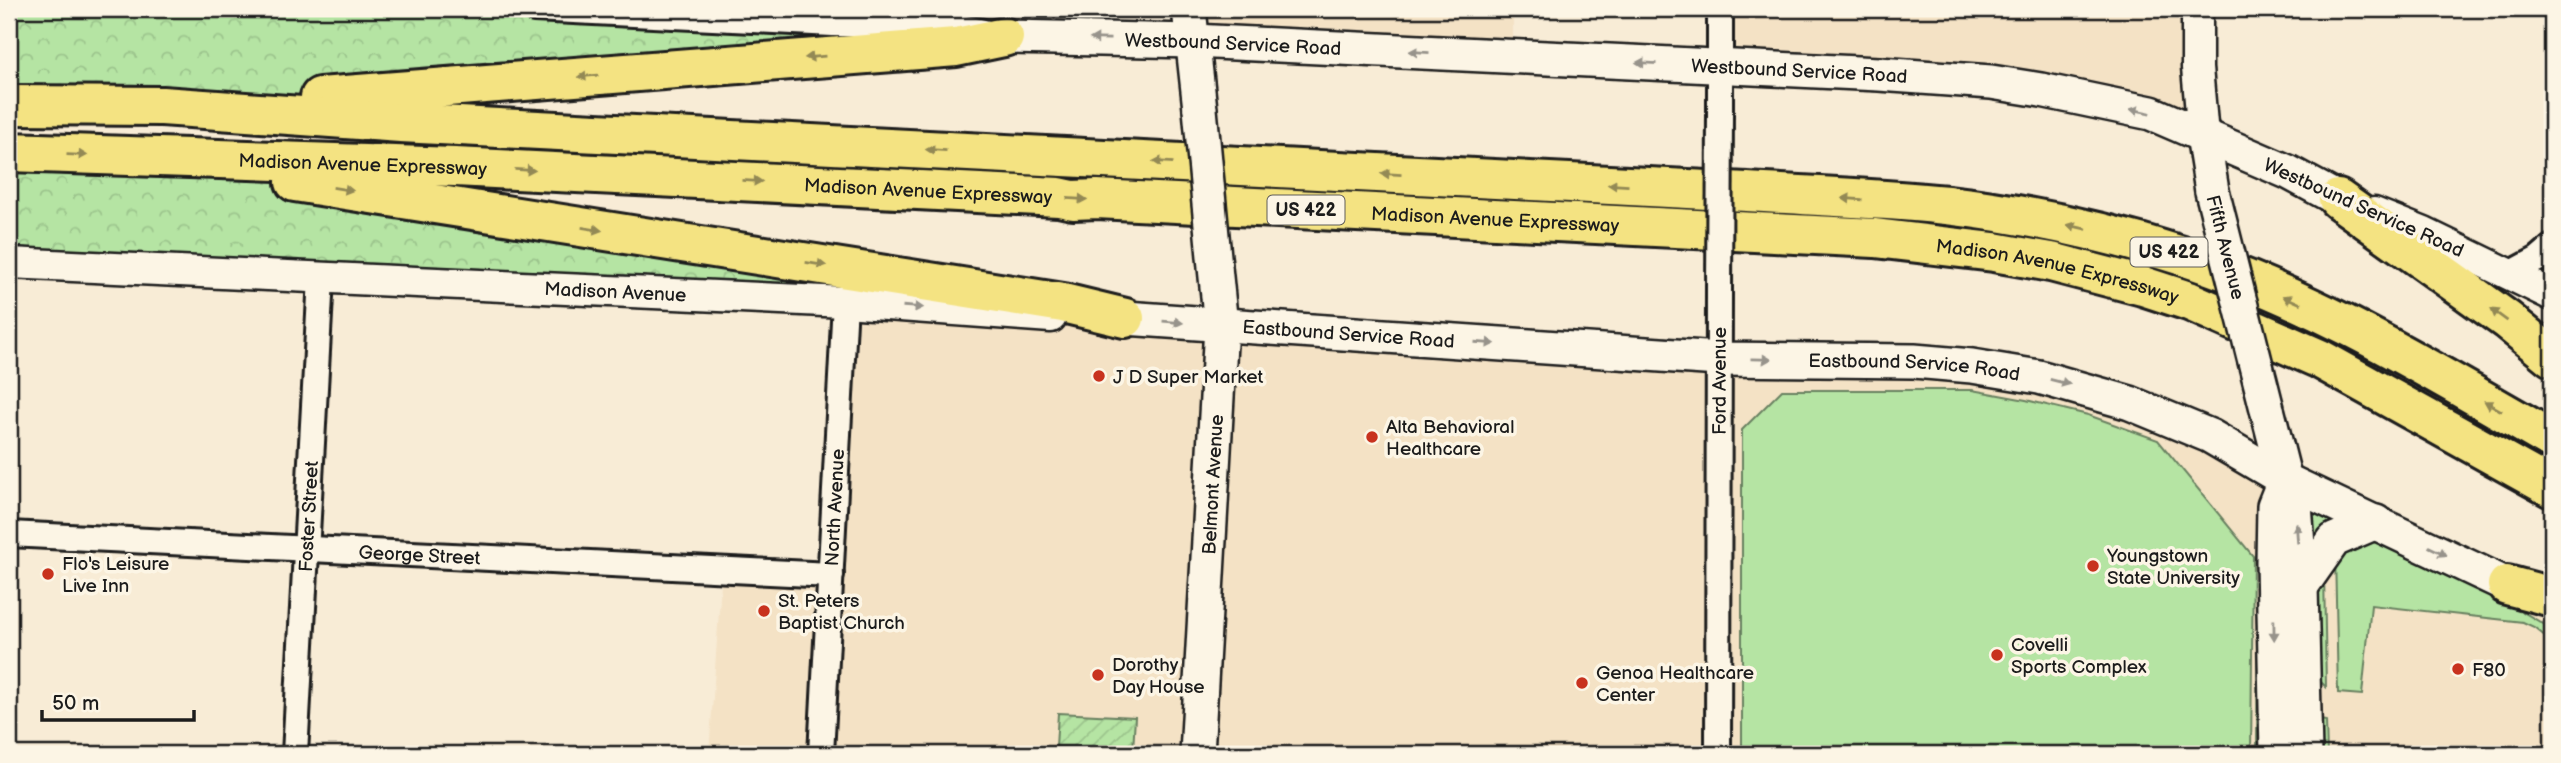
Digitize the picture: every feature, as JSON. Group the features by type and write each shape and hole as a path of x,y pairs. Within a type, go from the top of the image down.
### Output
{"highway":[{"path":"162,106 401,92 860,29 956,47 1004,37"},
{"name":"Madison Avenue Expressway","path":"9,105 162,106 429,124 1734,191 1947,205 2084,229 2180,255 2266,288 2352,326 2552,440"},
{"name":"Madison Avenue Expressway","path":"9,152 469,167 1875,239 1994,252 2102,274 2189,302 2319,359 2552,488"},
{"path":"130,156 1063,303 1125,318"},
{"path":"2338,199 2507,320 2552,357"},
{"path":"2507,585 2552,597"}],"main road":[{"name":"Westbound Service Road","path":"1004,37 1191,25 1720,67 1879,74 2003,84 2151,113 2288,172 2338,199"},
{"name":"Belmont Avenue","path":"1191,25 1221,326 1197,754"},
{"name":"Fifth Avenue","path":"2203,135 2212,191 2285,480 2295,505 2301,587 2305,754"},
{"name":"Madison Avenue","path":"1125,318 1221,326"},
{"name":"Eastbound Service Road","path":"1221,326 1719,359 1914,361 1972,366 2039,377 2130,403 2210,436 2285,480 2507,585"},
{"path":"2277,754 2274,506 2285,480"},
{"path":"2301,587 2334,540 2376,522"}],"street":[{"path":"534,9 860,29"},
{"name":"Ford Avenue","path":"1718,754 1720,9"},
{"name":"Fifth Avenue","path":"2197,9 2197,68 2203,135"},
{"name":"Westbound Service Road","path":"2338,199 2424,233 2552,295"},
{"path":"2510,274 2538,259 2552,247"},
{"name":"Madison Avenue","path":"9,263 845,302 1058,318 1125,318"},
{"name":"Foster Street","path":"295,754 321,278"},
{"name":"North Avenue","path":"821,754 845,302"},
{"name":"George Street","path":"9,534 831,575"},
{"name":"Eastbound Service Road","path":"2507,585 2552,617"}],"shaded area":[{"path":"1006,9 1163,9 1164,16 1153,15"},
{"path":"1189,9 1513,9 1513,57 1193,41"},
{"path":"1720,9 2197,9 2203,135 2151,113 1720,67"},
{"path":"845,302 2038,377 2507,585 2552,617 2552,754 709,754 722,569 830,575"}],"green space":[{"path":"9,9 534,9 855,36 401,92 162,106 9,105"},
{"path":"9,152 130,156 1063,303 9,263"},
{"name":"Covelli Sports Complex","path":"1782,390 1972,390 2088,415 2158,440 2253,556 2251,754 1742,754 1742,430"},
{"path":"2303,495 2346,517 2320,531 2303,550"},
{"path":"2382,540 2489,592 2552,629 2552,642 2534,627 2523,622 2371,605 2362,695 2338,693 2335,553 2349,543"},
{"path":"2324,570 2326,687 2314,675 2313,585"},
{"path":"2258,593 2267,754 2257,754"},
{"path":"1058,713 1135,717 1133,751 1056,747"},
{"path":"2320,720 2326,721 2327,754 2309,754"}],"place":[{"name":"J D Super Market","path":"1099,376"},
{"name":"Alta Behavioral Healthcare","path":"1372,437"},
{"name":"Youngstown State University","path":"2093,566"},
{"name":"Flo's Leisure Live Inn","path":"48,574"},
{"name":"St. Peters Baptist Church","path":"764,611"},
{"name":"Covelli Sports Complex","path":"1997,655"},
{"name":"F80","path":"2458,669"},
{"name":"Dorothy Day House","path":"1098,675"},
{"name":"Genoa Healthcare Center","path":"1582,683"}]}
